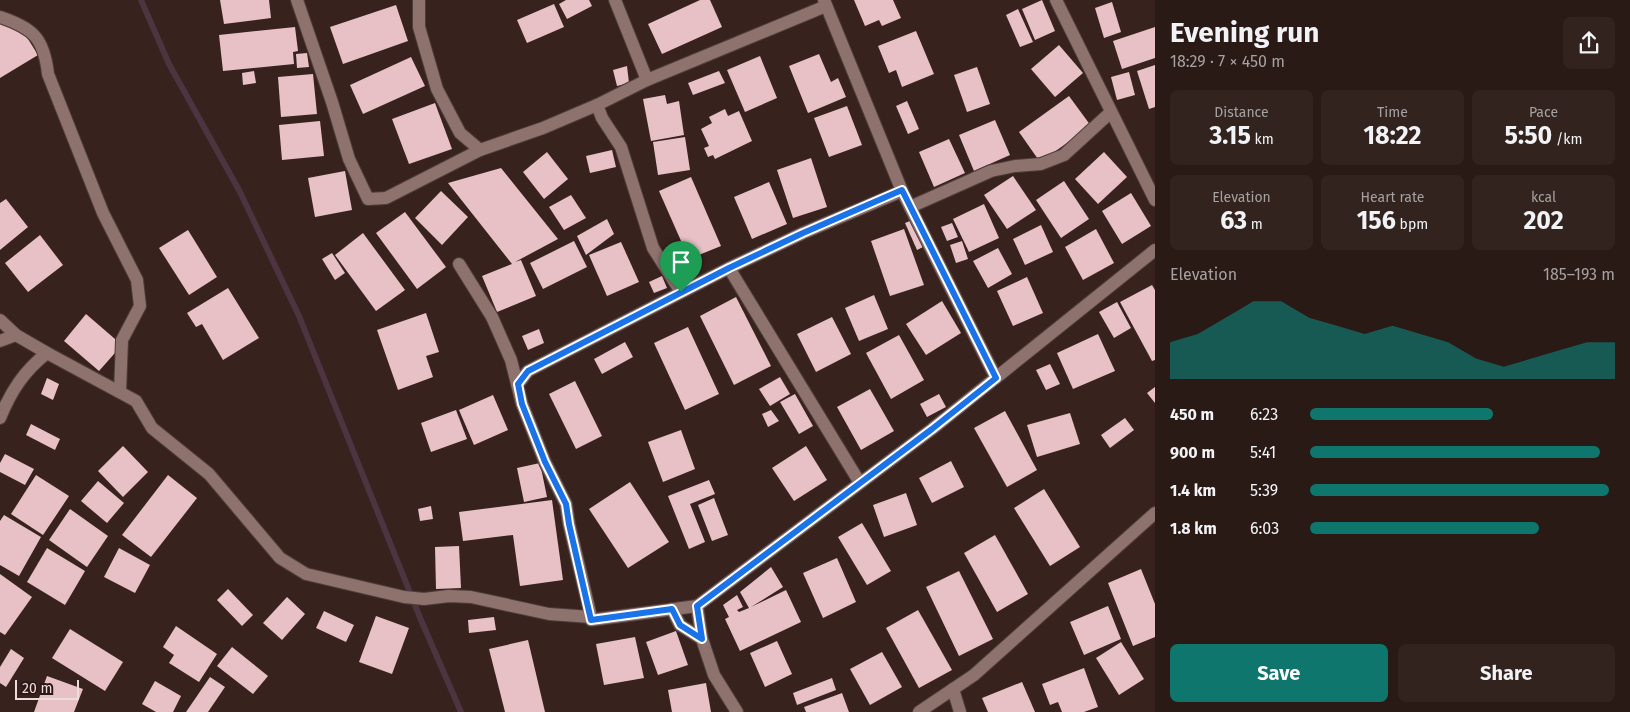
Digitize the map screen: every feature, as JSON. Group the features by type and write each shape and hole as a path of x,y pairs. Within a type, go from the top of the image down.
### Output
{"street":[{"path":"297,0 332,102 349,159 368,199 386,198 480,150 543,128 597,105 647,80 825,3 902,190 996,378"},
{"path":"419,0 419,27 437,89 460,133 480,150"},
{"path":"615,0 647,80"},
{"path":"1056,0 1155,200"},
{"path":"0,17 24,25 36,37 46,56 48,74 103,213 136,280 140,306 122,340 120,392"},
{"path":"597,105 602,118 621,147 653,248 681,292"},
{"path":"910,207 991,171 1015,166 1041,164 1064,155 1111,112"},
{"path":"518,384 528,371 681,292 803,233 902,190"},
{"path":"459,264 492,317 518,384 522,404 545,462 566,504 591,620 697,606 860,484 1155,250"},
{"path":"729,268 860,484"},
{"path":"0,320 16,335 136,401 152,428 209,474 280,558 306,574 404,597 424,600 449,596 471,597 549,614 591,617"},
{"path":"0,341 16,335"},
{"path":"0,418 11,392 30,366 47,353"},
{"path":"919,712 974,675 1155,513"},
{"path":"697,606 702,639 714,675 737,712"},
{"path":"672,609 680,625 702,639"},
{"path":"953,689 960,712"}],"building":[{"path":"220,0 269,0 271,18 224,24"},
{"path":"566,0 589,0 592,6 567,19 559,4"},
{"path":"700,0 710,0 722,27 662,54 648,24"},
{"path":"854,0 893,0 901,18 882,26 879,20 865,26"},
{"path":"1042,0 1055,31 1035,40 1022,9"},
{"path":"1112,2 1121,32 1104,38 1095,8"},
{"path":"554,4 564,27 527,43 517,20"},
{"path":"396,5 408,41 343,64 330,27"},
{"path":"1018,9 1033,42 1020,47 1006,15"},
{"path":"13,15 38,55 0,78 0,24"},
{"path":"295,27 298,51 293,52 294,64 223,71 219,35"},
{"path":"1155,27 1155,58 1122,69 1113,41"},
{"path":"916,31 934,74 902,87 896,70 889,73 878,46"},
{"path":"1059,45 1083,73 1055,97 1031,69"},
{"path":"307,53 309,67 297,68 296,54"},
{"path":"819,54 831,82 838,78 846,97 808,113 789,66"},
{"path":"760,56 777,98 745,112 727,70"},
{"path":"411,57 425,86 363,114 350,85"},
{"path":"1155,65 1155,107 1149,109 1137,71"},
{"path":"627,66 629,83 617,86 613,70"},
{"path":"977,67 990,104 967,112 954,75"},
{"path":"254,71 256,83 243,85 242,73"},
{"path":"719,71 725,83 693,95 688,83"},
{"path":"1129,72 1135,95 1117,100 1111,77"},
{"path":"313,74 317,114 281,117 278,77"},
{"path":"665,95 667,104 679,101 684,135 651,141 643,99"},
{"path":"1069,96 1091,126 1040,162 1019,132"},
{"path":"907,101 919,129 908,134 896,106"},
{"path":"435,103 452,149 409,164 392,119"},
{"path":"847,106 862,145 829,157 814,118"},
{"path":"725,109 728,116 739,111 752,141 715,159 713,155 708,157 704,148 709,146 701,129 712,123 709,117"},
{"path":"995,120 1010,155 974,171 959,135"},
{"path":"320,121 324,156 282,160 279,125"},
{"path":"685,137 690,170 658,175 653,142"},
{"path":"949,139 965,173 934,187 919,152"},
{"path":"612,150 616,167 590,173 586,156"},
{"path":"547,152 568,179 544,199 523,172"},
{"path":"1104,152 1127,177 1098,204 1075,179"},
{"path":"811,158 827,207 793,218 777,170"},
{"path":"501,168 558,239 515,262 521,260 536,296 497,312 482,276 512,264 448,183"},
{"path":"345,171 352,210 315,217 308,178"},
{"path":"1013,176 1036,210 1007,229 984,195"},
{"path":"691,177 721,246 689,259 659,191"},
{"path":"1064,181 1089,219 1061,238 1036,200"},
{"path":"769,182 787,224 752,239 734,197"},
{"path":"441,191 468,217 442,245 415,218"},
{"path":"1131,193 1151,226 1122,244 1102,211"},
{"path":"571,195 586,218 564,230 549,207"},
{"path":"6,199 28,227 0,250 0,203"},
{"path":"984,204 999,238 969,252 953,219"},
{"path":"405,212 446,267 417,289 376,233"},
{"path":"607,219 614,234 586,255 577,236"},
{"path":"915,219 927,245 917,250 905,223"},
{"path":"952,223 958,237 947,241 941,227"},
{"path":"1041,225 1053,252 1025,265 1013,239"},
{"path":"904,229 924,285 890,296 871,241"},
{"path":"1096,229 1114,263 1083,280 1065,247"},
{"path":"188,230 217,277 189,295 159,248"},
{"path":"363,233 405,290 376,311 335,255"},
{"path":"40,235 63,265 28,292 5,263"},
{"path":"574,241 587,267 543,289 530,263"},
{"path":"962,241 968,259 956,263 950,245"},
{"path":"621,242 639,282 607,296 589,255"},
{"path":"998,248 1012,274 988,288 973,261"},
{"path":"332,253 345,273 335,280 322,259"},
{"path":"662,276 667,288 654,293 649,282"},
{"path":"1027,277 1043,313 1013,326 997,291"},
{"path":"1152,285 1155,290 1155,360 1152,361 1120,302"},
{"path":"228,288 259,338 223,360 202,324 196,327 187,313"},
{"path":"874,295 888,329 859,341 845,308"},
{"path":"736,297 771,366 734,385 700,316"},
{"path":"942,301 961,333 926,355 906,324"},
{"path":"1117,302 1131,328 1114,338 1099,312"},
{"path":"426,313 439,352 426,356 433,377 398,390 377,330"},
{"path":"86,314 122,345 99,371 64,341"},
{"path":"832,317 851,354 816,372 797,334"},
{"path":"688,327 719,394 685,410 654,343"},
{"path":"539,329 544,343 528,350 522,336"},
{"path":"1098,334 1115,371 1073,389 1057,353"},
{"path":"899,335 924,380 891,399 866,353"},
{"path":"625,342 633,357 602,374 594,359"},
{"path":"1050,364 1060,384 1046,390 1036,370"},
{"path":"780,377 790,394 770,406 759,389"},
{"path":"47,378 59,384 53,400 41,394"},
{"path":"575,381 602,436 576,449 549,394"},
{"path":"1155,387 1155,403 1147,393"},
{"path":"870,389 894,431 861,450 837,407"},
{"path":"795,394 813,426 799,434 780,402"},
{"path":"939,394 946,407 927,417 920,404"},
{"path":"493,395 508,430 474,445 459,410"},
{"path":"456,410 467,439 431,452 421,423"},
{"path":"771,410 779,421 768,427 762,414"},
{"path":"1005,411 1037,470 1007,487 974,428"},
{"path":"1070,413 1080,444 1037,457 1027,425"},
{"path":"1125,418 1134,430 1110,448 1101,435"},
{"path":"31,424 60,439 55,450 26,435"},
{"path":"681,430 695,469 663,482 648,442"},
{"path":"123,446 148,472 123,497 98,471"},
{"path":"806,446 827,480 794,501 772,468"},
{"path":"5,454 34,469 25,485 0,472 0,463"},
{"path":"951,461 964,487 932,503 919,478"},
{"path":"540,463 547,497 524,502 517,468"},
{"path":"36,475 69,496 43,535 11,514"},
{"path":"168,475 197,498 151,557 122,535"},
{"path":"709,480 715,494 690,504 705,542 689,549 668,496"},
{"path":"98,481 124,503 107,523 81,501"},
{"path":"630,482 669,542 628,568 589,509"},
{"path":"1044,489 1080,547 1050,566 1014,508"},
{"path":"906,493 917,525 884,537 873,505"},
{"path":"714,498 728,535 712,541 698,505"},
{"path":"552,500 563,580 520,586 513,535 463,541 459,512"},
{"path":"431,506 433,519 420,521 418,509"},
{"path":"70,509 108,536 87,567 49,540"},
{"path":"4,515 41,537 19,576 0,565 0,521"},
{"path":"862,523 891,571 867,585 838,537"},
{"path":"995,535 1028,594 997,612 964,553"},
{"path":"459,546 461,588 436,589 435,547"},
{"path":"47,548 85,571 65,605 27,582"},
{"path":"119,548 150,565 135,593 104,577"},
{"path":"837,558 856,602 823,618 803,573"},
{"path":"771,567 783,587 751,607 786,590 801,622 740,651 725,619 729,617 723,605 737,595 743,607 737,610 739,612 749,608 740,592"},
{"path":"1141,569 1155,604 1155,637 1133,646 1108,583"},
{"path":"959,571 993,639 959,656 926,587"},
{"path":"0,574 32,597 5,635 0,632"},
{"path":"228,589 253,615 242,626 217,600"},
{"path":"287,597 305,614 282,640 263,623"},
{"path":"1108,606 1121,639 1084,655 1070,622"},
{"path":"918,610 952,670 919,688 886,628"},
{"path":"324,611 354,625 346,642 316,628"},
{"path":"376,616 409,628 392,674 359,662"},
{"path":"494,617 496,630 469,633 468,620"},
{"path":"176,626 217,654 199,682 169,663 174,655 163,647"},
{"path":"70,629 123,662 105,691 52,658"},
{"path":"676,631 688,665 658,675 646,642"},
{"path":"635,637 644,678 604,685 596,644"},
{"path":"528,640 545,712 505,712 489,649"},
{"path":"777,641 792,674 765,687 750,653"},
{"path":"1121,642 1144,679 1119,695 1096,658"},
{"path":"232,647 268,676 253,694 217,666"},
{"path":"11,649 24,658 6,687 0,683 0,667"},
{"path":"882,652 902,687 870,705 850,669"},
{"path":"1084,668 1098,707 1084,712 1062,712 1058,702 1050,705 1042,684"},
{"path":"47,676 83,689 74,712 34,712"},
{"path":"210,677 225,687 208,712 186,712"},
{"path":"832,678 836,690 797,705 793,693"},
{"path":"155,681 181,696 173,712 156,712 142,704"},
{"path":"1022,682 1035,712 988,712 982,698"},
{"path":"706,683 711,712 672,712 668,690"},
{"path":"842,693 849,712 806,712 804,707"}],"waterway":[{"path":"141,0 169,64 240,192 299,316 421,620 461,712"}],"route":[{"path":"902,190 996,378 860,484 697,606 702,639 680,625 672,609 591,620 566,504 545,462 522,404 518,384 528,371 681,292 803,233 902,190"}]}
